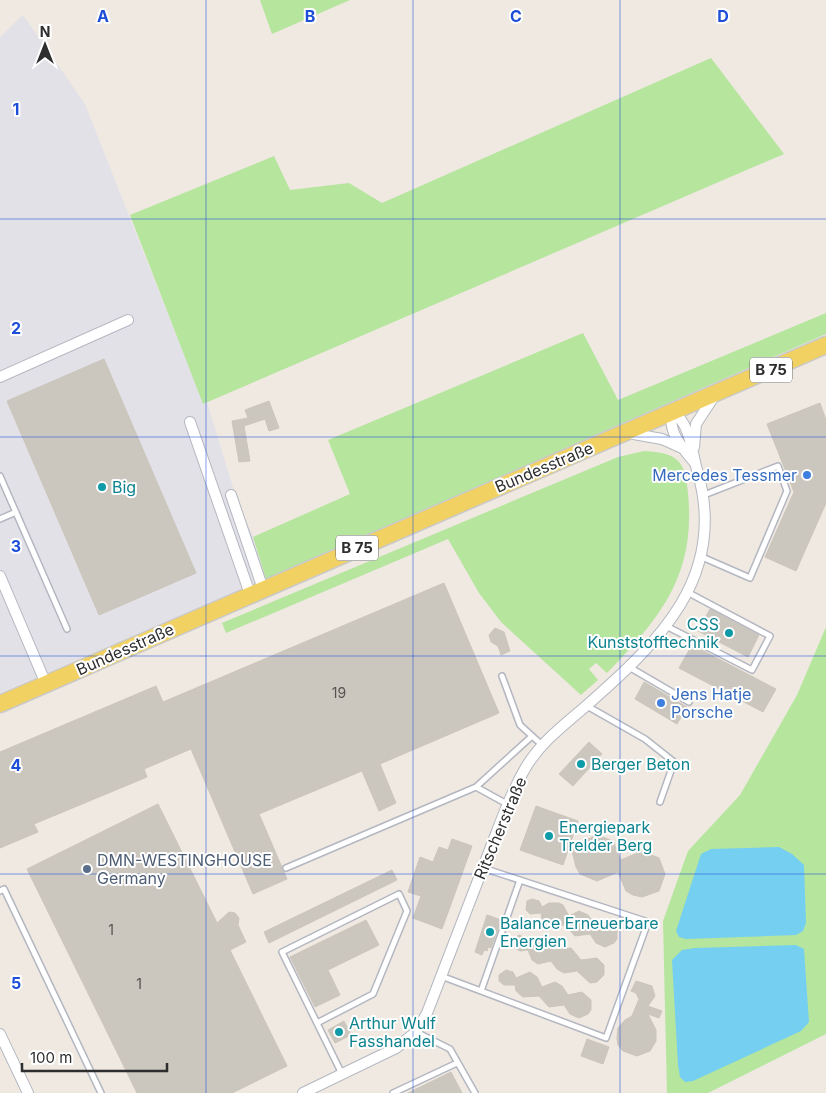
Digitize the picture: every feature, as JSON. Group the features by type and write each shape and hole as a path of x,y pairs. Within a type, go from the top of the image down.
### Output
{"main road":[{"name":"Bundesstraße","path":"0,704 826,345"}],"street":[{"path":"0,377 128,320"},
{"name":"Ritscherstraße","path":"695,463 694,430 715,394"},
{"name":"Ritscherstraße","path":"673,412 673,429 682,448 695,463"},
{"name":"Ritscherstraße","path":"303,1093 396,1048 416,1032 427,1012 507,804 526,766 542,745 562,724 586,706 629,667 666,626 687,592 702,557 706,519 704,494 684,424 673,412"},
{"path":"190,422 256,592"},
{"name":"Ritscherstraße","path":"626,432 662,439 682,448"},
{"path":"231,495 256,592"},
{"path":"0,576 46,684"},
{"path":"0,1034 28,1093"}],"lane":[{"path":"702,557 750,578 787,491 778,466 704,494"},
{"path":"0,476 67,629"},
{"path":"0,519 16,512"},
{"path":"666,626 752,670 770,636 687,592"},
{"path":"629,667 689,702"},
{"path":"502,676 520,725 542,745"},
{"path":"586,706 645,739 674,762 660,802"},
{"path":"286,868 476,788 531,737"},
{"path":"476,788 507,804"},
{"path":"441,976 606,1038 648,922 483,868"},
{"path":"481,991 520,880"},
{"path":"0,891 4,890 101,1093"},
{"path":"317,1023 373,994 408,911 399,894 282,952 342,1074"},
{"path":"416,1032 450,1049 475,1093"},
{"path":"393,1093 457,1062"}],"shaded area":[{"path":"23,15 85,104 203,403 207,402 235,494 253,537 266,579 0,693 0,37"}],"green space":[{"path":"260,0 350,0 272,34"},
{"path":"711,58 784,154 203,404 130,215 274,156 290,190 349,183 382,203"},
{"path":"826,313 826,334 266,579 253,537 350,494 328,440 583,333 618,400"},
{"path":"644,451 672,456 682,466 688,493 689,522 686,548 680,571 671,593 644,633 607,673 596,663 589,669 598,680 581,695 501,622 479,593 448,539 226,633 222,623 618,457"},
{"path":"826,627 826,1034 708,1093 667,1093 663,921 688,851 740,795 797,695"}],"water":[{"path":"779,847 792,854 804,865 806,923 803,931 796,935 686,939 679,937 676,931 701,854 711,849"},
{"path":"796,945 804,949 809,1022 801,1031 693,1081 685,1082 680,1077 678,1065 672,960 682,950 695,948"}],"building":[{"name":"Big","path":"104,359 196,573 99,615 7,401"},
{"path":"269,401 279,428 269,431 265,419 244,426 250,461 239,462 232,421 248,418 245,410"},
{"name":"Mercedes Tessmer","path":"820,403 826,420 826,503 796,571 765,557 794,492 767,424"},
{"path":"444,583 499,713 380,764 396,803 379,811 362,771 259,814 287,879 253,894 191,749 144,769 147,777 34,824 38,832 0,848 0,752 156,686 163,702"},
{"name":"CSS Kunststofftechnik","path":"710,609 759,635 748,657 698,631"},
{"path":"495,628 504,632 510,651 501,655 498,646 491,642 489,635"},
{"path":"692,645 776,689 763,712 679,668"},
{"name":"Jens Hatje Porsche","path":"644,682 687,707 677,724 635,699"},
{"name":"Berger Beton","path":"589,742 602,754 573,786 559,774"},
{"path":"158,804 217,923 229,912 235,913 239,918 238,925 246,942 230,950 287,1066 232,1093 137,1093 27,869"},
{"name":"Energiepark Trelder Berg","path":"536,806 578,821 563,865 520,850"},
{"path":"597,835 613,841 621,860 642,851 659,858 665,874 659,891 642,897 633,895 626,891 618,872 597,881 580,874 576,867 571,847"},
{"path":"452,839 472,846 442,929 413,918 421,896 408,892 420,857 433,862 439,847 448,850"},
{"path":"392,870 397,880 269,943 264,932"},
{"path":"532,899 539,901 542,907 549,903 559,903 563,905 569,916 579,911 588,915 594,923 610,922 617,929 617,939 614,943 605,947 596,943 590,934 575,936 565,925 549,926 542,919 541,913 530,914 526,910 527,901"},
{"name":"Balance Erneuerbare Energien","path":"487,915 501,920 491,948 488,947 487,951 484,950 482,955 475,952"},
{"path":"366,920 379,945 328,970 340,995 315,1007 290,957"},
{"path":"519,935 526,938 529,943 536,939 545,939 550,942 554,950 571,948 581,960 597,958 604,965 604,975 597,982 590,983 577,971 564,973 557,969 551,961 538,964 532,960 528,950 520,951 512,946 512,940"},
{"path":"506,970 513,972 516,978 530,972 537,977 542,987 555,982 562,986 568,995 582,992 591,1000 591,1010 588,1014 579,1018 570,1014 564,1005 549,1007 539,996 523,997 516,991 515,985 504,985 499,981 499,975"},
{"path":"636,981 652,986 655,996 648,1006 662,1011 659,1018 648,1014 656,1030 656,1041 650,1051 637,1056 623,1051 618,1045 617,1038 618,1028 625,1020 632,1016 639,999 636,993 631,991"},
{"name":"Arthur Wulf Fasshandel","path":"344,1021 351,1035 335,1043 328,1030"},
{"path":"587,1039 609,1047 603,1064 581,1056"},
{"path":"451,1072 462,1093 408,1093"}],"place":[{"name":"Mercedes Tessmer","path":"807,475"},
{"name":"Big","path":"102,487"},
{"name":"CSS Kunststofftechnik","path":"729,633"},
{"name":"Jens Hatje Porsche","path":"661,703"},
{"name":"Berger Beton","path":"581,764"},
{"name":"Energiepark Trelder Berg","path":"549,836"},
{"name":"DMN-WESTINGHOUSE Germany","path":"87,869"},
{"name":"Balance Erneuerbare Energien","path":"490,932"},
{"name":"Arthur Wulf Fasshandel","path":"339,1032"}]}
